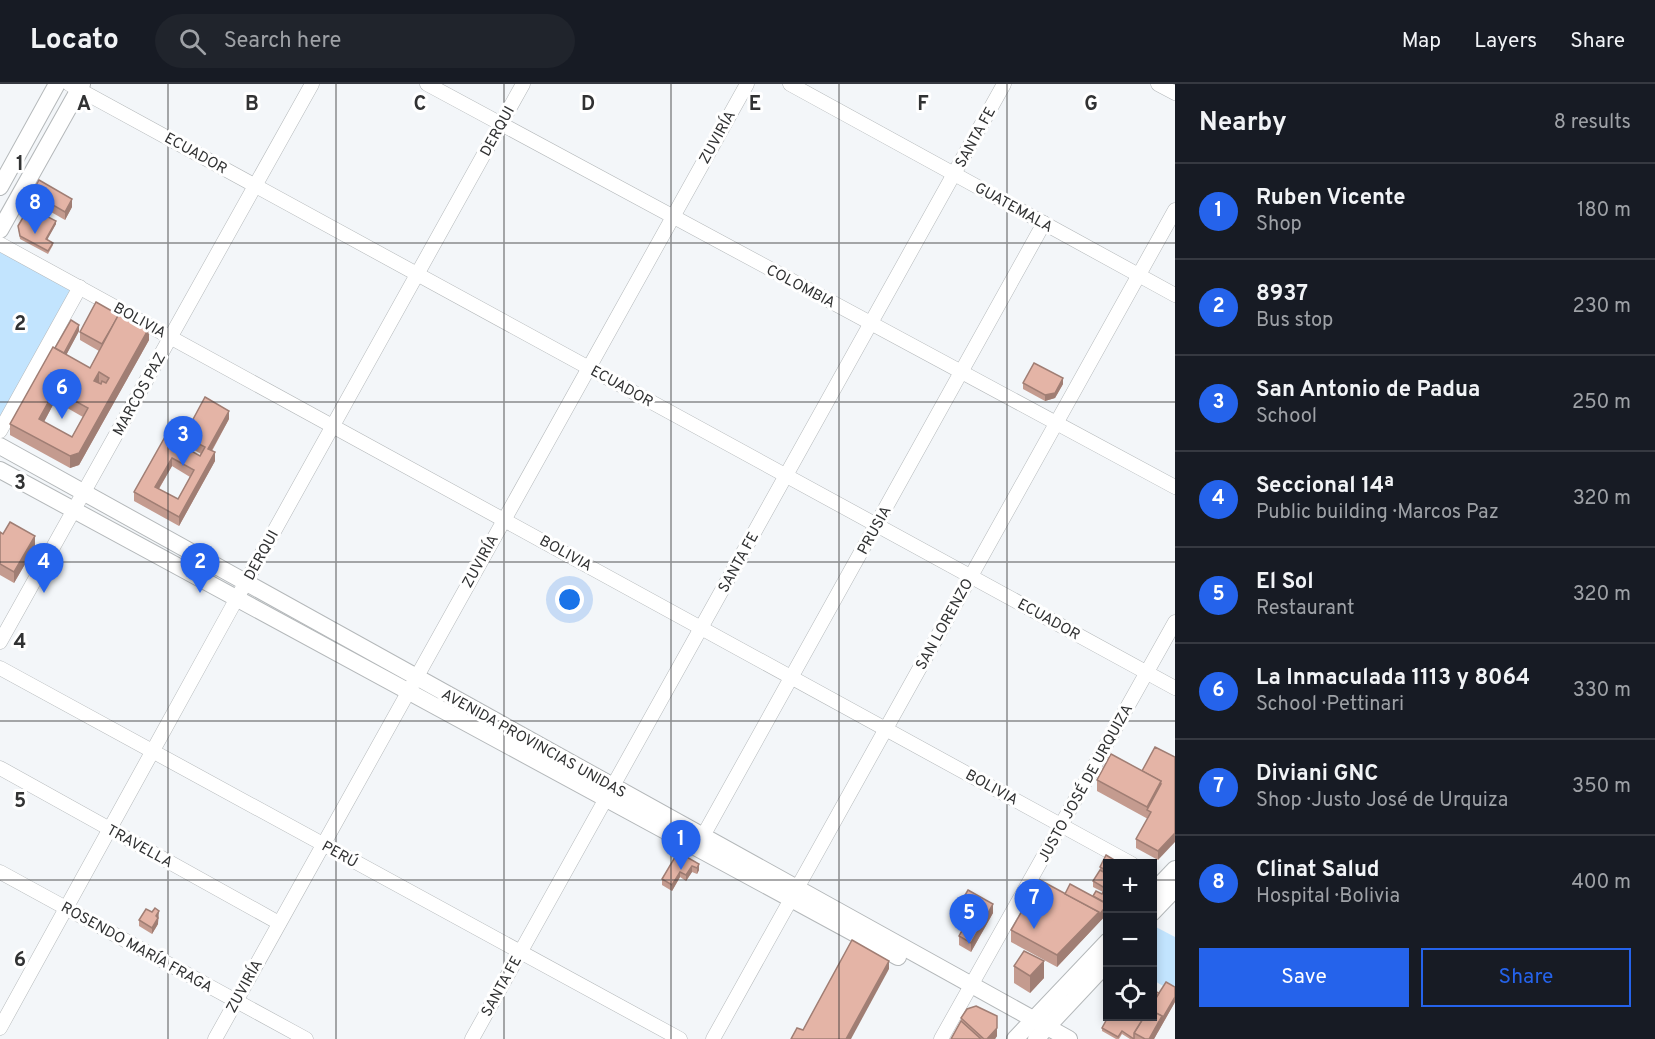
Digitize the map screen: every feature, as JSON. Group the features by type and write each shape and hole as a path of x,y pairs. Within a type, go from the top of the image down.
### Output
{"main road":[{"path":"0,187 57,84"},
{"path":"0,231 77,86"},
{"name":"AVENIDA PROVINCIAS UNIDAS","path":"0,446 246,582 412,684"},
{"name":"AVENIDA PROVINCIAS UNIDAS","path":"0,470 237,598 412,684 969,990 1035,1032 1069,1039"},
{"name":"AVENIDA PROVINCIAS UNIDAS","path":"609,792 704,836 794,894"},
{"path":"1157,902 1166,882"},
{"path":"1035,1032 1103,946"},
{"path":"1035,1032 1103,966"}],"street":[{"name":"MARCOS PAZ","path":"0,642 312,84"},
{"name":"COLOMBIA","path":"428,84 1175,488"},
{"name":"DERQUI","path":"0,1028 523,84"},
{"name":"ZUVIRÍA","path":"215,1039 747,84"},
{"name":"GUATEMALA","path":"790,84 1175,295"},
{"name":"SANTA FE","path":"472,1039 1004,84"},
{"path":"1158,84 1175,93"},
{"name":"ECUADOR","path":"77,86 1175,688"},
{"name":"SAN LORENZO","path":"713,1039 1175,210"},
{"name":"PRUSIA","path":"704,836 1044,223"},
{"name":"BOLIVIA","path":"0,244 1123,859"},
{"path":"0,431 80,287"},
{"name":"JUSTO JOSÉ DE URQUIZA","path":"941,1039 1175,622"},
{"name":"PERÚ","path":"0,668 680,1039"},
{"name":"TRAVELLA","path":"0,768 279,923"},
{"name":"ROSENDO MARÍA FRAGA","path":"0,872 306,1039"}],"shaded area":[{"path":"0,244 80,287 0,431"},
{"path":"1157,928 1175,937 1175,993 1157,982"}],"building":[{"path":"39,180 72,199 65,212 32,193"},
{"path":"29,207 56,221 46,239 53,243 48,251 20,236 18,226"},
{"path":"96,302 119,315 102,344 80,332"},
{"path":"120,312 149,328 79,453 70,456 10,424 53,347 90,368","holes":["99,372 109,378 106,383 102,381 101,384 94,381","55,390 88,408 72,437 39,419"]},
{"path":"71,320 79,325 64,353 55,348"},
{"path":"1034,363 1063,378 1055,393 1045,395 1023,383"},
{"path":"205,397 229,411 208,449 215,452 179,517 134,492 170,428 184,436","holes":["184,436 205,447 200,456 179,444","172,458 194,470 178,499 155,487"]},
{"path":"10,522 35,536 14,572 0,564 0,532 3,534"},
{"path":"1155,747 1175,757 1175,833 1158,851 1136,839 1151,812 1147,810 1161,784 1161,781 1142,771"},
{"path":"1111,754 1161,781 1147,807 1097,780"},
{"path":"678,852 699,864 697,868 692,866 686,875 680,872 672,885 662,879"},
{"path":"1100,870 1103,872 1103,887 1093,881"},
{"path":"1040,880 1099,912 1057,955 1011,930"},
{"path":"1070,884 1103,902 1103,910 1099,915 1099,912 1065,894"},
{"path":"968,890 993,904 971,943 959,936 968,920 955,912"},
{"path":"1096,891 1102,894 1103,892 1103,902 1093,896"},
{"path":"155,908 159,911 156,916 158,918 152,928 139,920 146,909 152,912"},
{"path":"852,940 889,961 846,1039 791,1039 797,1028 803,1030"},
{"path":"1024,951 1044,961 1030,976 1014,966"},
{"path":"1166,982 1175,987 1175,997 1162,1019 1162,1016 1157,1014 1157,996"},
{"path":"976,1006 997,1016 997,1028 987,1039 984,1039 961,1018 967,1009"},
{"path":"1157,1014 1162,1016 1149,1039 1134,1033 1142,1021 1157,1021"},
{"path":"961,1021 981,1039 951,1039"},
{"path":"1106,1021 1142,1021 1134,1033 1134,1039 1122,1031 1118,1037 1102,1028"}],"place":[{"name":"Clinat Salud","path":"35,234"},
{"name":"La Inmaculada 1113 y 8064","path":"62,419"},
{"name":"San Antonio de Padua","path":"183,466"},
{"name":"Seccional 14ª","path":"44,593"},
{"name":"8937","path":"200,593"},
{"name":"Ruben Vicente","path":"681,870"},
{"name":"Diviani GNC","path":"1034,929"},
{"name":"El Sol","path":"969,944"}]}
